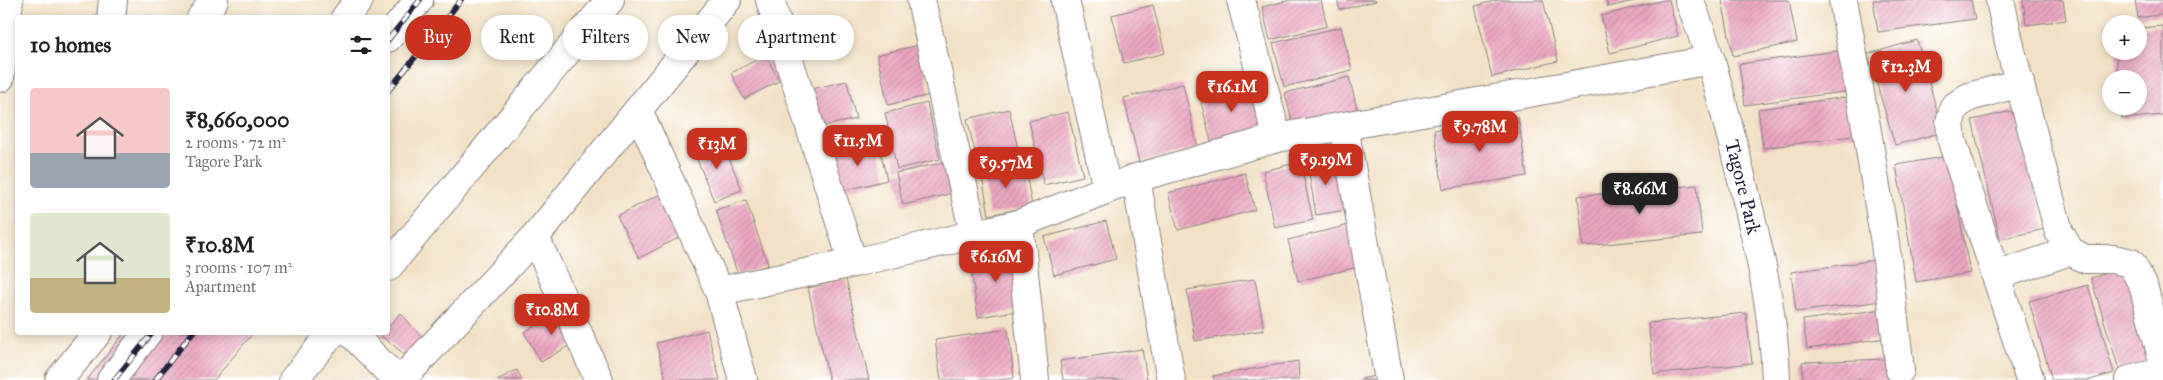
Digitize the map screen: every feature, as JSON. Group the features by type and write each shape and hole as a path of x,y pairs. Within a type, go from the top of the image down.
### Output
{"street":[{"path":"111,15 113,0"},
{"path":"196,15 197,0"},
{"path":"203,15 214,0"},
{"path":"347,15 359,0"},
{"path":"390,36 419,0"},
{"path":"390,265 610,0"},
{"path":"401,380 535,238 727,0"},
{"path":"770,0 853,263"},
{"path":"921,0 974,234"},
{"path":"1065,0 1107,189"},
{"path":"1241,0 1277,138"},
{"name":"Tagore Park","path":"1689,0 1711,60 1758,244 1769,303 1776,380"},
{"path":"1843,0 1886,243 1900,370"},
{"path":"2000,0 2059,232 2070,251 2085,259 2113,259 2131,263 2143,285 2163,361"},
{"path":"0,78 5,12"},
{"path":"719,291 853,263 1019,224 1136,178 1277,138 1711,60"},
{"path":"2020,84 1969,97 1954,107 1950,122 1952,141 2030,380"},
{"path":"638,110 719,291 743,380"},
{"path":"1344,127 1389,380"},
{"path":"1136,178 1172,380"},
{"path":"1019,224 1035,380"},
{"path":"535,238 599,380"},
{"path":"1996,276 2070,251"},
{"path":"60,380 96,335"},
{"path":"111,380 146,335"},
{"path":"293,380 330,335"},
{"path":"353,335 396,380"},
{"path":"2129,380 2163,372"}],"building":[{"path":"1290,0 1321,0 1327,26 1270,40 1262,7"},
{"path":"1337,0 1376,0 1376,1 1340,10"},
{"path":"1498,0 1543,0 1558,61 1492,77 1475,6"},
{"path":"1606,0 1634,0 1634,1 1608,7"},
{"path":"1669,0 1678,36 1610,53 1601,16"},
{"path":"1722,0 1789,0 1797,42 1733,56"},
{"path":"1873,0 1971,0 1975,19 1878,32"},
{"path":"2023,0 2063,0 2066,20 2026,25"},
{"path":"2135,0 2163,0 2163,14 2147,17 2147,15 2138,15"},
{"path":"1153,5 1165,53 1124,63 1112,15"},
{"path":"2163,26 2163,115 2122,119 2122,115 2147,115 2147,70 2117,70 2117,60 2147,60 2147,27"},
{"path":"1341,27 1352,70 1284,87 1273,43"},
{"path":"1917,40 1943,132 1895,145 1868,54"},
{"path":"919,45 930,95 888,105 877,55"},
{"path":"1844,50 1850,91 1745,105 1739,64"},
{"path":"756,60 768,60 779,81 744,99 731,73"},
{"path":"1349,77 1359,116 1295,132 1285,93"},
{"path":"847,81 856,119 820,127 811,89"},
{"path":"1252,82 1264,133 1212,145 1199,94"},
{"path":"1183,84 1198,148 1139,162 1124,98"},
{"path":"1855,96 1860,135 1763,148 1758,109"},
{"path":"927,103 940,159 897,169 885,113"},
{"path":"1009,109 1019,154 978,164 967,119"},
{"path":"2017,110 2045,229 2000,239 1972,120"},
{"path":"1068,112 1083,176 1044,185 1029,121"},
{"path":"1518,117 1527,176 1443,189 1434,130"},
{"path":"721,138 742,190 714,201 693,149"},
{"path":"878,142 887,180 838,192 829,153"},
{"path":"1336,156 1346,210 1316,215 1307,161"},
{"path":"1948,156 1970,273 1916,282 1896,165"},
{"path":"946,162 953,193 903,205 896,173"},
{"path":"1300,162 1313,220 1275,228 1263,171"},
{"path":"1024,163 1032,206 989,215 981,171"},
{"path":"1245,173 1255,210 1178,230 1168,193"},
{"path":"1697,185 1702,235 1583,246 1578,196"},
{"path":"666,191 688,233 639,258 617,216"},
{"path":"746,200 768,265 738,275 716,210"},
{"path":"1106,221 1116,259 1054,275 1044,237"},
{"path":"1349,225 1358,267 1298,281 1288,240"},
{"path":"1014,249 1023,310 978,317 969,255"},
{"path":"1876,260 1882,301 1796,312 1791,272"},
{"path":"2125,268 2154,366 2121,376 2091,278"},
{"path":"846,279 869,380 829,380 808,288"},
{"path":"1255,279 1264,330 1195,341 1187,290"},
{"path":"2088,285 2114,373 2090,380 2052,380 2029,301"},
{"path":"1883,309 1886,338 1807,349 1803,320"},
{"path":"563,311 579,340 541,362 524,332"},
{"path":"401,313 423,339 408,357 380,335 390,335 390,325"},
{"path":"1746,313 1752,363 1654,374 1648,323"},
{"path":"1008,329 1014,378 997,380 941,380 935,340"},
{"path":"707,330 720,380 666,380 656,343"},
{"path":"123,335 252,335 214,380 87,380"},
{"path":"1142,349 1147,380 1063,380 1060,361"},
{"path":"1887,359 1888,380 1803,380 1802,362"},
{"path":"1298,361 1299,380 1214,380 1213,376"},
{"path":"517,370 522,380 497,380"},
{"path":"1375,376 1376,380 1360,380 1360,379"}],"railway":[{"path":"390,38 420,0"},
{"path":"390,89 461,0"},
{"path":"114,380 151,335"},
{"path":"155,380 191,335"}]}
